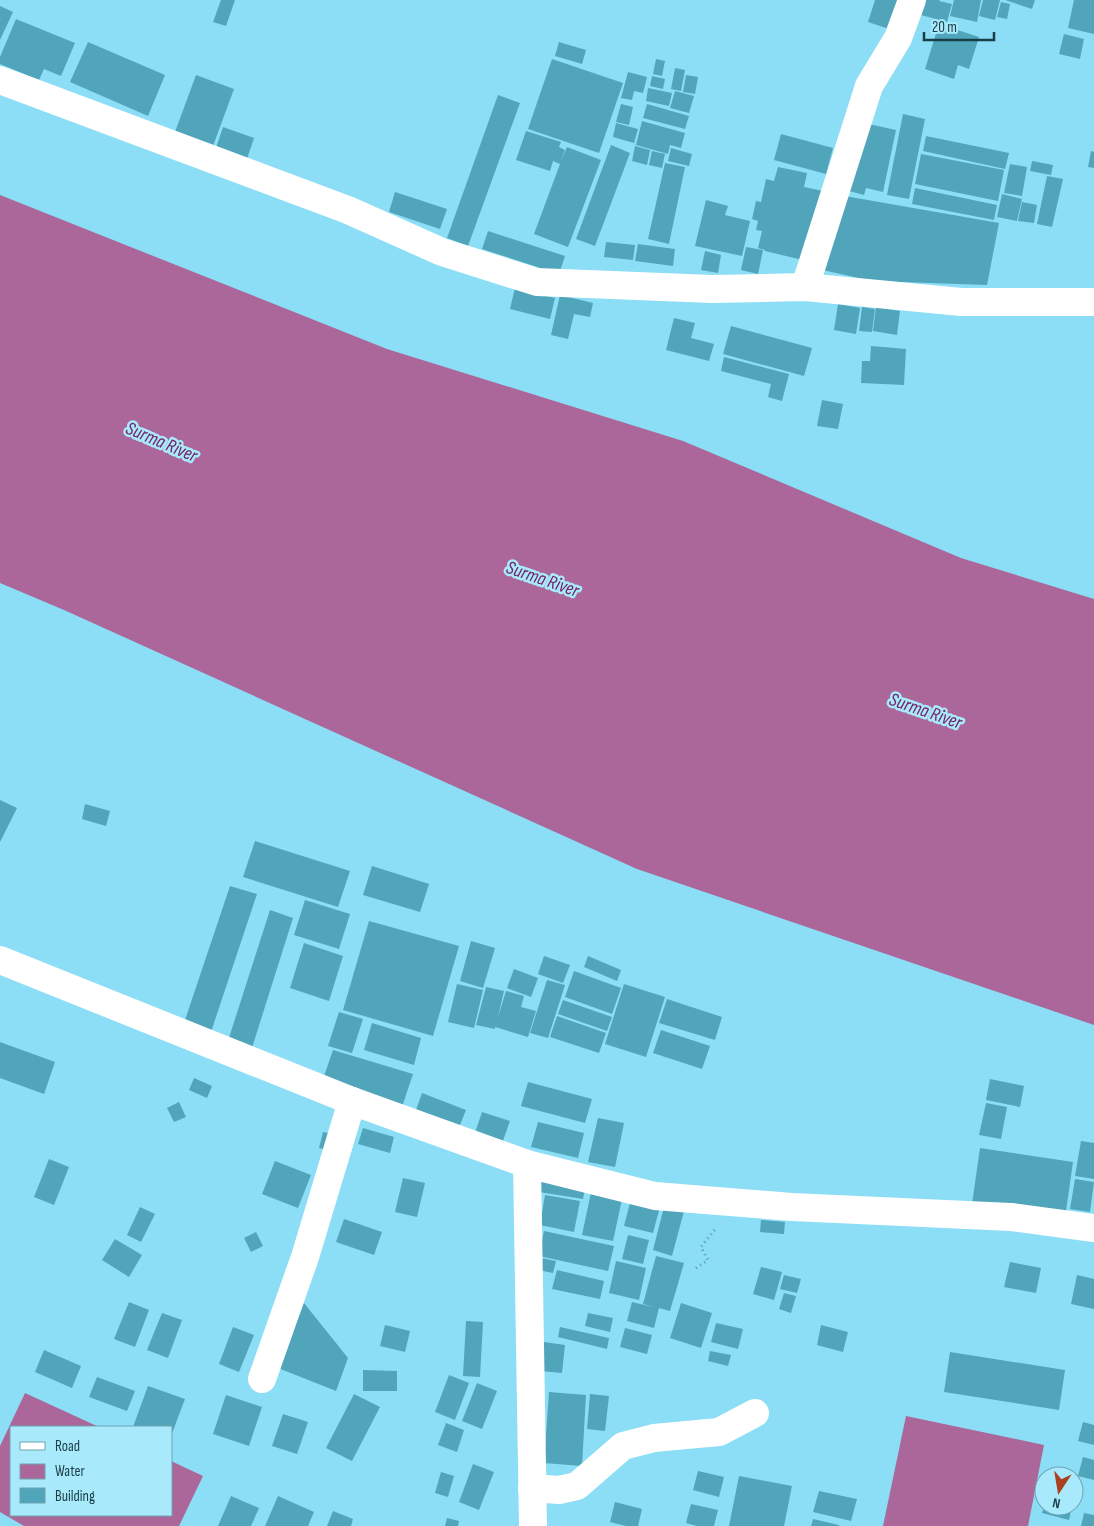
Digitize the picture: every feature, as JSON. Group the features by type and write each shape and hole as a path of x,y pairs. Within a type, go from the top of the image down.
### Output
{"street":[{"path":"805,287 869,86 898,38 912,0"},
{"path":"0,80 348,210 442,252 537,282 712,289 805,287 961,302 1094,302"},
{"path":"0,960 352,1101 527,1164 655,1196 792,1207 1011,1217 1094,1228"},
{"path":"262,1379 305,1257 352,1101"},
{"path":"527,1164 533,1526"},
{"path":"532,1488 559,1490 577,1486 623,1446 654,1438 719,1432 755,1413"}],"path":[{"path":"696,1268 708,1260 701,1247 735,1202"}],"water":[{"name":"Surma River","path":"0,195 387,349 683,441 961,558 1094,599 1094,1025 637,869 64,610 0,583"},
{"path":"25,1393 97,1426 10,1426 10,1516 172,1516 172,1461 203,1476 179,1526 24,1526 0,1512 0,1446"},
{"path":"906,1416 1044,1445 1040,1466 1034,1466 1034,1496 1028,1526 883,1526"}],"building":[{"path":"221,0 235,0 226,26 213,22"},
{"path":"875,0 899,0 889,29 868,22"},
{"path":"924,0 940,0 952,4 947,22 921,15"},
{"path":"954,0 981,0 977,22 950,16"},
{"path":"983,0 1000,0 995,20 979,16"},
{"path":"1005,0 1035,0 1032,9"},
{"path":"1074,0 1094,0 1094,34 1068,28"},
{"path":"1001,2 1010,4 1007,19 997,17"},
{"path":"0,6 13,12 0,40"},
{"path":"16,19 75,43 61,76 44,69 39,80 0,64 0,57"},
{"path":"939,24 979,37 969,69 958,65 954,79 925,69"},
{"path":"1064,34 1084,39 1080,59 1059,54"},
{"path":"88,42 165,75 148,116 70,82"},
{"path":"559,42 586,50 582,64 555,56"},
{"path":"552,59 623,83 599,153 528,129"},
{"path":"656,59 665,61 662,76 653,74"},
{"path":"675,68 685,70 681,91 671,89"},
{"path":"628,72 647,77 643,93 634,91 632,100 621,98"},
{"path":"196,75 234,89 213,146 175,132"},
{"path":"686,75 698,77 695,94 683,92"},
{"path":"652,76 665,79 663,89 650,86"},
{"path":"648,88 672,93 669,106 646,101"},
{"path":"675,91 694,96 689,113 670,108"},
{"path":"498,95 520,103 468,246 447,238"},
{"path":"621,104 633,107 629,125 616,122"},
{"path":"647,104 689,116 685,129 643,118"},
{"path":"903,114 925,119 909,199 887,195"},
{"path":"642,121 685,133 681,148 670,145 668,154 636,145"},
{"path":"616,123 638,129 634,143 613,137"},
{"path":"864,123 896,130 883,192 866,188 864,195 849,191"},
{"path":"223,127 254,138 247,159 216,148"},
{"path":"526,131 561,142 559,147 565,150 561,161 567,147 601,160 568,247 534,234 560,164 553,161 550,171 516,160"},
{"path":"781,134 833,148 826,174 774,160"},
{"path":"926,136 1009,153 1005,169 923,151"},
{"path":"611,145 630,153 595,246 576,239"},
{"path":"635,146 650,150 647,165 632,161"},
{"path":"671,148 692,154 689,166 668,161"},
{"path":"652,151 665,154 662,168 649,165"},
{"path":"1091,151 1094,152 1094,168 1088,167"},
{"path":"921,154 1004,170 998,201 915,184"},
{"path":"1032,161 1053,165 1051,175 1030,171"},
{"path":"665,163 685,167 669,244 648,239"},
{"path":"1010,164 1027,167 1022,196 1004,193"},
{"path":"778,167 807,173 804,187 823,191 807,261 758,248 762,231 756,230 758,221 752,219 756,201 761,202 766,179 774,181"},
{"path":"1047,176 1063,179 1052,227 1037,224"},
{"path":"915,188 997,205 994,220 912,204"},
{"path":"395,192 447,209 440,229 389,212"},
{"path":"1002,194 1022,199 1017,221 997,217"},
{"path":"839,195 999,223 987,285 872,281 818,269"},
{"path":"706,200 728,206 725,215 750,221 742,256 695,246"},
{"path":"1022,202 1037,205 1034,223 1018,221"},
{"path":"488,231 565,256 559,274 482,249"},
{"path":"606,242 635,245 633,260 604,257"},
{"path":"638,244 675,249 673,266 635,261"},
{"path":"746,247 763,250 758,274 741,270"},
{"path":"705,251 721,255 718,273 701,270"},
{"path":"515,288 555,298 550,319 510,309"},
{"path":"560,295 593,303 590,317 574,314 568,339 551,335"},
{"path":"838,304 860,308 856,334 834,330"},
{"path":"862,307 875,309 872,332 859,331"},
{"path":"876,307 900,311 897,335 873,331"},
{"path":"674,318 695,323 691,338 714,344 709,361 666,350"},
{"path":"731,326 812,348 804,376 723,354"},
{"path":"871,346 906,349 904,385 861,383 862,361 870,361"},
{"path":"724,357 789,374 782,401 768,397 771,384 721,371"},
{"path":"822,400 843,404 838,429 817,426"},
{"path":"0,800 17,808 0,842"},
{"path":"85,804 110,811 106,826 82,819"},
{"path":"255,841 350,871 338,907 243,877"},
{"path":"372,866 429,884 420,912 363,895"},
{"path":"230,886 257,894 209,1038 182,1029"},
{"path":"305,900 350,914 339,949 294,935"},
{"path":"270,910 293,918 251,1051 227,1044"},
{"path":"369,921 459,946 433,1036 343,1010"},
{"path":"471,941 495,948 483,988 460,981"},
{"path":"304,943 343,956 329,1001 290,988"},
{"path":"544,956 570,965 563,983 538,974"},
{"path":"588,956 621,970 617,981 584,967"},
{"path":"514,969 538,978 531,997 507,988"},
{"path":"574,971 621,988 612,1014 565,997"},
{"path":"547,980 565,985 548,1038 530,1033"},
{"path":"457,984 483,990 474,1028 448,1022"},
{"path":"624,984 665,997 646,1057 605,1044"},
{"path":"486,987 504,991 498,1017 506,991 524,996 521,1007 536,1011 528,1037 495,1027 495,1029 476,1025"},
{"path":"667,999 722,1017 715,1040 659,1023"},
{"path":"563,1000 612,1017 607,1031 558,1014"},
{"path":"339,1012 363,1019 352,1053 328,1046"},
{"path":"557,1016 606,1033 599,1053 550,1037"},
{"path":"372,1023 421,1038 414,1065 364,1050"},
{"path":"661,1030 710,1046 702,1069 653,1053"},
{"path":"0,1042 55,1062 44,1094 0,1078"},
{"path":"333,1050 413,1074 402,1107 322,1082"},
{"path":"194,1078 212,1086 207,1098 189,1090"},
{"path":"990,1079 1024,1086 1020,1107 986,1100"},
{"path":"528,1082 592,1099 585,1123 521,1106"},
{"path":"422,1093 466,1110 458,1130 415,1113"},
{"path":"179,1102 186,1117 174,1122 167,1108"},
{"path":"986,1103 1007,1107 1001,1139 979,1135"},
{"path":"482,1112 510,1121 500,1149 473,1139"},
{"path":"598,1118 624,1123 615,1167 588,1162"},
{"path":"538,1122 584,1133 578,1158 531,1147"},
{"path":"363,1128 394,1137 390,1153 358,1144"},
{"path":"323,1132 338,1135 334,1151 319,1148"},
{"path":"1081,1141 1094,1143 1094,1179 1075,1176"},
{"path":"980,1148 1073,1162 1065,1218 972,1204"},
{"path":"49,1159 69,1167 54,1205 34,1197"},
{"path":"275,1161 311,1175 298,1208 262,1194"},
{"path":"542,1175 586,1183 583,1199 539,1192"},
{"path":"403,1178 425,1183 417,1217 395,1212"},
{"path":"1075,1179 1094,1182 1090,1212 1070,1209"},
{"path":"593,1183 624,1190 613,1241 582,1235"},
{"path":"545,1195 580,1201 574,1232 540,1225"},
{"path":"632,1195 661,1203 653,1233 624,1226"},
{"path":"140,1207 155,1214 141,1242 127,1235"},
{"path":"664,1207 684,1211 672,1256 653,1250"},
{"path":"344,1219 382,1232 374,1255 336,1242"},
{"path":"761,1220 785,1222 784,1234 760,1232"},
{"path":"544,1231 614,1246 608,1271 539,1256"},
{"path":"256,1232 263,1246 251,1252 244,1238"},
{"path":"628,1235 649,1240 643,1264 622,1259"},
{"path":"115,1239 142,1255 129,1277 102,1260"},
{"path":"656,1256 684,1263 670,1311 659,1308 654,1328 627,1321 632,1302 657,1308 643,1304"},
{"path":"536,1257 556,1261 553,1273 533,1269"},
{"path":"616,1261 646,1268 639,1300 609,1293"},
{"path":"1010,1262 1041,1268 1036,1293 1004,1287"},
{"path":"761,1267 782,1272 774,1300 753,1294"},
{"path":"557,1270 604,1281 600,1299 552,1289"},
{"path":"784,1275 801,1279 797,1293 780,1289"},
{"path":"1077,1275 1094,1279 1094,1309 1071,1304"},
{"path":"784,1293 796,1296 791,1313 779,1309"},
{"path":"129,1302 149,1310 135,1347 114,1339"},
{"path":"304,1303 348,1358 336,1391 278,1368"},
{"path":"681,1303 712,1313 701,1348 670,1338"},
{"path":"162,1313 182,1320 168,1358 147,1350"},
{"path":"588,1313 613,1318 610,1332 585,1326"},
{"path":"466,1321 483,1322 480,1377 463,1376"},
{"path":"716,1323 743,1329 738,1349 711,1342"},
{"path":"385,1325 410,1331 405,1352 380,1346"},
{"path":"821,1325 848,1332 843,1352 817,1345"},
{"path":"233,1327 254,1335 239,1372 219,1364"},
{"path":"560,1327 609,1338 607,1349 558,1337"},
{"path":"625,1328 652,1335 647,1354 620,1347"},
{"path":"544,1342 565,1345 562,1373 541,1371"},
{"path":"44,1350 81,1366 72,1388 35,1372"},
{"path":"710,1351 731,1355 728,1366 708,1361"},
{"path":"950,1352 1065,1370 1059,1410 944,1392"},
{"path":"363,1370 397,1371 397,1391 363,1391"},
{"path":"449,1375 469,1383 455,1420 435,1412"},
{"path":"97,1377 135,1391 127,1411 89,1397"},
{"path":"477,1383 497,1391 482,1429 462,1421"},
{"path":"148,1386 185,1399 172,1433 172,1426 133,1426"},
{"path":"549,1392 586,1395 582,1466 544,1463"},
{"path":"354,1394 380,1407 352,1461 326,1448"},
{"path":"590,1394 609,1396 605,1431 587,1429"},
{"path":"226,1395 262,1407 249,1446 213,1434"},
{"path":"283,1414 308,1422 297,1454 272,1446"},
{"path":"1083,1422 1094,1425 1094,1445 1078,1441"},
{"path":"446,1423 464,1430 457,1452 438,1445"},
{"path":"1083,1457 1094,1460 1094,1480 1084,1478 1084,1466 1081,1466"},
{"path":"473,1464 494,1472 479,1510 459,1502"},
{"path":"698,1471 724,1477 719,1497 693,1490"},
{"path":"441,1472 454,1476 448,1497 435,1493"},
{"path":"739,1476 792,1486 784,1526 729,1526"},
{"path":"819,1491 857,1499 851,1521 813,1512"},
{"path":"231,1496 259,1508 251,1526 218,1526"},
{"path":"278,1496 314,1512 308,1526 265,1526"},
{"path":"615,1502 642,1509 638,1526 626,1526 610,1522"},
{"path":"691,1504 718,1510 714,1526 697,1526 686,1523"},
{"path":"333,1511 353,1519 351,1526 327,1526"},
{"path":"1084,1513 1094,1515 1094,1526 1081,1526"},
{"path":"1054,1516 1070,1516 1069,1520"},
{"path":"447,1518 459,1521 458,1526 445,1526"},
{"path":"813,1519 839,1525 839,1526 811,1526"}]}
